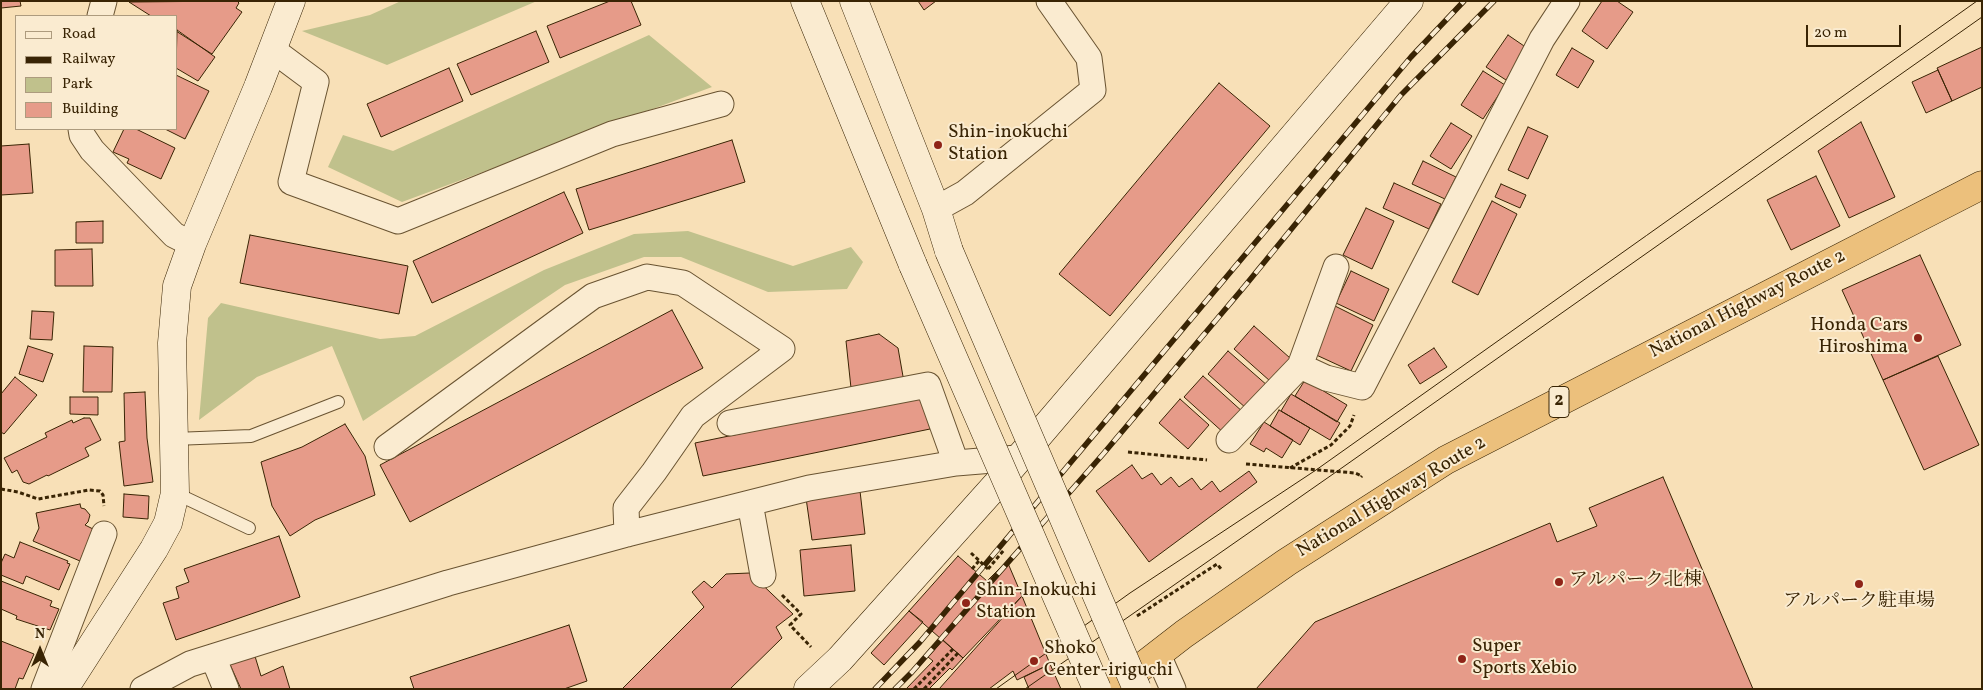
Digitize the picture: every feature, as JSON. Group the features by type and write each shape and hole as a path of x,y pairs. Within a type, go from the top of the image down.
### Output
{"highway":[{"name":"National Highway Route 2","path":"1114,689 1184,634 1287,562 1446,460 1982,185"}],"street":[{"path":"100,15 104,1"},
{"path":"64,689 154,549 168,523 175,493 172,343 177,286 192,244 273,50 291,1"},
{"path":"805,1 913,265 1097,689"},
{"path":"854,1 936,209 949,251 1137,689"},
{"path":"936,209 965,193 1093,90 1089,58 1049,1"},
{"path":"808,689 840,659 1020,457 1409,1"},
{"path":"1300,366 1326,378 1362,387 1542,39 1567,1"},
{"path":"273,50 316,82 291,182 398,222 612,134 721,104"},
{"path":"81,130 82,135 92,150 174,235 192,244"},
{"path":"1229,440 1300,366 1336,267"},
{"path":"387,447 593,296 647,276 683,284 782,349 693,416 626,508 627,534"},
{"path":"730,423 928,385 956,462"},
{"path":"143,689 190,664 448,583 627,534 809,488 956,462 1020,457"},
{"path":"750,503 763,575"},
{"path":"44,689 104,534"},
{"path":"1158,655 1173,689"},
{"path":"213,657 226,689"}],"lane":[{"path":"174,439 251,436 338,402"},
{"path":"175,493 249,528"}],"path":[{"path":"1289,468 1331,445 1345,432 1350,426 1362,387"},
{"path":"1128,452 1213,460"},
{"path":"1242,463 1355,473 1362,476 1354,482"},
{"path":"1,489 18,492 38,499 89,490 100,491 103,495 105,509"},
{"path":"970,553 988,568 1007,546"},
{"path":"972,569 979,560"},
{"path":"1135,618 1217,564 1224,573"},
{"path":"763,575 801,614 790,625 812,648"},
{"path":"1154,605 1158,611"},
{"path":"914,689 953,649"},
{"path":"924,689 958,653"}],"green space":[{"path":"401,1 537,1 387,65 302,31 370,15"},
{"path":"649,35 712,87 402,202 328,167 343,135 393,151"},
{"path":"688,231 793,266 851,247 863,262 847,289 768,292 681,257 644,257 565,285 363,421 332,346 257,377 199,420 208,318 221,303 380,339 415,336 544,270 634,234"}],"building":[{"path":"1,1 20,1 21,6 1,8"},
{"path":"237,1 239,3 236,8 242,12 212,54 178,32 178,15 149,15 129,2"},
{"path":"610,1 631,1 641,25 560,58 547,26"},
{"path":"918,1 936,1 924,10"},
{"path":"1602,1 1617,1 1633,12 1607,49 1582,31"},
{"path":"178,31 215,57 198,81 178,69"},
{"path":"536,31 549,62 471,95 457,64"},
{"path":"1508,35 1527,48 1506,80 1486,67"},
{"path":"1982,47 1982,87 1952,101 1937,68"},
{"path":"1572,48 1594,61 1578,88 1556,75"},
{"path":"449,68 463,101 381,137 367,104"},
{"path":"1938,70 1952,101 1926,113 1912,82"},
{"path":"1483,71 1505,85 1483,119 1461,105"},
{"path":"178,76 209,91 185,139 167,130 178,130"},
{"path":"1219,83 1270,126 1110,316 1059,274"},
{"path":"1861,122 1895,197 1849,218 1818,151"},
{"path":"1451,123 1472,136 1451,169 1430,156"},
{"path":"1528,127 1548,136 1528,179 1508,170"},
{"path":"124,130 138,130 175,148 161,179 127,163 129,159 113,152"},
{"path":"732,140 745,182 589,230 576,189"},
{"path":"29,144 33,193 1,195 1,146"},
{"path":"1423,161 1456,177 1445,199 1412,184"},
{"path":"1816,176 1840,226 1791,250 1767,200"},
{"path":"1394,183 1441,204 1429,229 1383,208"},
{"path":"1501,184 1526,195 1520,208 1495,197"},
{"path":"564,192 583,233 432,303 413,261"},
{"path":"1492,201 1517,214 1478,295 1452,282"},
{"path":"1366,208 1394,221 1372,269 1343,255"},
{"path":"103,221 103,243 76,243 76,222"},
{"path":"250,235 408,266 399,314 240,283"},
{"path":"92,249 93,286 55,286 55,250"},
{"path":"1920,255 1961,345 1883,380 1842,290"},
{"path":"1351,271 1389,289 1374,321 1336,303"},
{"path":"1335,306 1373,325 1351,371 1312,353"},
{"path":"672,310 703,368 410,522 380,465"},
{"path":"32,311 54,312 52,340 30,339"},
{"path":"1254,326 1290,358 1270,381 1234,349"},
{"path":"879,334 898,348 904,382 851,388 846,341"},
{"path":"28,346 53,354 43,382 19,374"},
{"path":"84,346 113,347 112,392 83,392"},
{"path":"1434,348 1447,367 1420,384 1408,365"},
{"path":"1228,351 1268,386 1247,409 1208,374"},
{"path":"1938,356 1979,445 1924,470 1883,380"},
{"path":"1203,376 1244,413 1225,434 1184,397"},
{"path":"15,377 37,395 4,434 1,432 1,394"},
{"path":"1305,380 1347,405 1337,422 1295,396"},
{"path":"145,392 147,438 153,482 124,486 119,442 125,441 124,393"},
{"path":"1291,394 1340,423 1330,440 1281,411"},
{"path":"923,396 930,429 703,476 695,443"},
{"path":"70,397 98,397 98,415 70,414"},
{"path":"1180,399 1209,425 1188,449 1159,423"},
{"path":"1279,410 1310,428 1300,445 1270,426"},
{"path":"84,418 90,418 101,440 85,448 89,456 29,484 23,482 17,470 12,473 4,458 47,437 45,433 72,420 73,423"},
{"path":"1264,422 1293,440 1282,458 1266,448 1264,452 1250,444"},
{"path":"345,424 365,456 375,495 315,520 290,536 272,506 261,462 302,447"},
{"path":"1132,465 1142,479 1152,473 1161,485 1171,477 1179,487 1192,478 1201,490 1212,481 1220,492 1249,471 1257,482 1149,562 1096,491"},
{"name":"アルパーク北棟","path":"1663,477 1753,689 1256,689 1315,622 1550,523 1557,542 1597,526 1589,508"},
{"path":"860,491 865,534 812,540 806,498"},
{"path":"124,494 149,496 148,519 123,517"},
{"path":"80,504 81,508 85,509 90,515 85,525 93,529 80,561 33,541 39,528 36,513"},
{"path":"279,536 300,597 176,640 163,603 179,598 176,587 189,582 184,569"},
{"path":"20,542 68,561 67,563 70,564 59,590 26,576 23,584 1,575 1,563 5,554 14,558"},
{"path":"851,545 855,591 804,596 800,550"},
{"name":"Shin-Inokuchi Station","path":"958,556 987,581 1007,561 1022,596 963,658 909,611"},
{"path":"750,573 793,614 776,627 782,638 730,689 622,689 704,607 692,592 704,581 712,588 726,574"},
{"path":"1,581 52,601 50,606 59,609 50,630 16,619 17,616 1,609"},
{"path":"1022,596 1050,664 1017,680 1013,671 989,689 939,689"},
{"path":"909,611 923,622 884,665 871,653"},
{"path":"569,625 587,681 564,689 414,689 410,677"},
{"path":"943,640 963,658 929,689 906,689 933,661 928,657"},
{"path":"1,641 34,654 23,679 19,678 15,689 1,689"},
{"path":"254,653 261,676 283,666 290,689 241,689 228,660"},
{"path":"1050,664 1061,689 1029,689 1024,677"}],"tram line":[{"path":"996,689 1130,593 1316,470 1977,1"},
{"path":"1025,689 1982,17"}],"railway":[{"path":"875,689 920,642 1411,57 1464,1"},
{"path":"895,689 1104,453 1244,287 1401,95 1494,1"}],"place":[{"name":"Shin-inokuchi Station","path":"938,145"},
{"name":"Honda Cars Hiroshima","path":"1918,338"},
{"name":"アルパーク北棟","path":"1559,582"},
{"name":"アルパーク駐車場","path":"1859,584"},
{"name":"Shin-Inokuchi Station","path":"966,603"},
{"name":"Super Sports Xebio","path":"1462,659"},
{"name":"Shoko Center-iriguchi","path":"1034,661"}]}
